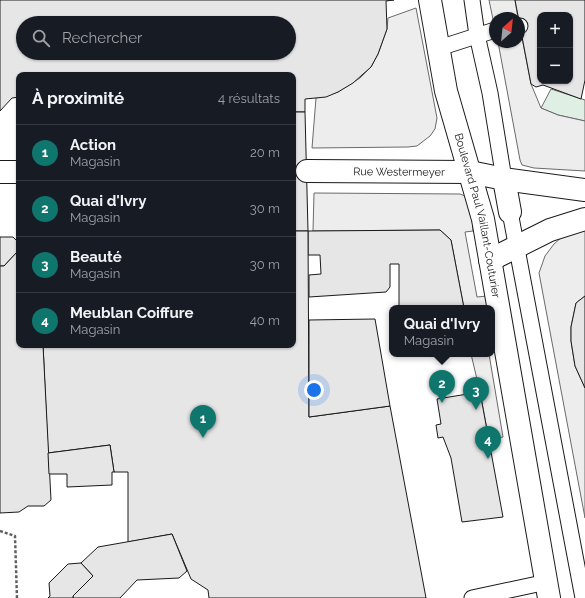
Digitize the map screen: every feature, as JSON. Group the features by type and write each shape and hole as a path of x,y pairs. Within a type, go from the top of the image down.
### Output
{"main road":[{"name":"Boulevard Paul Vaillant-Couturier","path":"430,0 446,91 483,219 490,260 495,305"},
{"name":"Rue Westermeyer","path":"307,171 470,172 504,179 585,190"},
{"path":"0,172 16,172"},
{"path":"504,179 510,212"},
{"path":"490,260 550,230 585,219"},
{"name":"Boulevard Paul Vaillant-Couturier","path":"495,306 498,334 548,590"}],"lane":[{"path":"472,0 477,35 490,93 504,179"},
{"path":"439,48 489,32"},
{"path":"510,212 583,598"},
{"path":"472,598 548,590"}],"path":[{"path":"0,531 15,536 17,598"}],"green space":[{"path":"551,89 585,100 585,121 558,115 541,108"}],"shaded area":[{"path":"489,0 515,0 517,12 491,12"},
{"path":"416,8 437,118 435,129 430,136 417,146 408,147 312,148 316,98 338,92 360,78 371,67 378,54 387,29 388,18"},
{"path":"499,48 524,48 531,84 541,108 558,115 585,121 585,171 534,168 522,165"},
{"path":"314,193 460,194 465,196 472,219 473,231 465,232 477,297 487,296 488,305 463,305 451,240 440,230 313,231"},
{"path":"585,228 585,296 576,303 571,327 571,341 575,366 585,388 585,518 539,273 545,256 554,244 563,236"},
{"path":"472,357 490,357 503,437 489,440"}],"building":[{"path":"0,0 394,0 386,1 387,29 378,54 371,67 353,83 338,92 326,97 305,99 305,112 296,112 296,72 16,72 16,97 12,98 0,111"},
{"path":"515,0 585,0 585,80 581,99 543,85 536,87 531,84 524,48 525,12 517,12"},
{"path":"296,112 305,112 308,231 296,231"},
{"path":"440,230 451,240 463,305 399,305 399,264 390,264 390,287 386,292 309,297 309,275 321,274 320,255 308,255 308,231"},
{"path":"296,231 308,231 309,417 390,406 426,598 209,598 208,590 191,579 172,534 128,542 128,472 114,472 110,445 48,453 43,348 296,348"},
{"path":"0,237 13,237 16,240 16,253 4,266 0,266"},
{"path":"16,253 16,348 43,348 51,500 44,506 28,506 19,512 0,513 0,266 4,266"},
{"path":"585,296 585,388 575,366 571,341 571,327 576,303"},
{"path":"375,319 390,406 309,417 309,320"},
{"path":"480,392 503,517 462,522 451,458 443,437 438,438 436,425 441,424 437,399"},
{"path":"110,445 114,472 112,472 112,485 67,487 67,474 49,474 48,453"},
{"path":"172,534 187,571 179,578 137,580 120,598 73,598 73,596 93,576 81,563 98,547"},
{"path":"81,563 93,576 73,596 73,598 48,598 50,596 49,583 68,564"}],"place":[{"name":"Quai d'Ivry","path":"442,403"},
{"name":"Beauté","path":"476,410"},
{"name":"Action","path":"203,438"},
{"name":"Meublan Coiffure","path":"488,459"}]}
